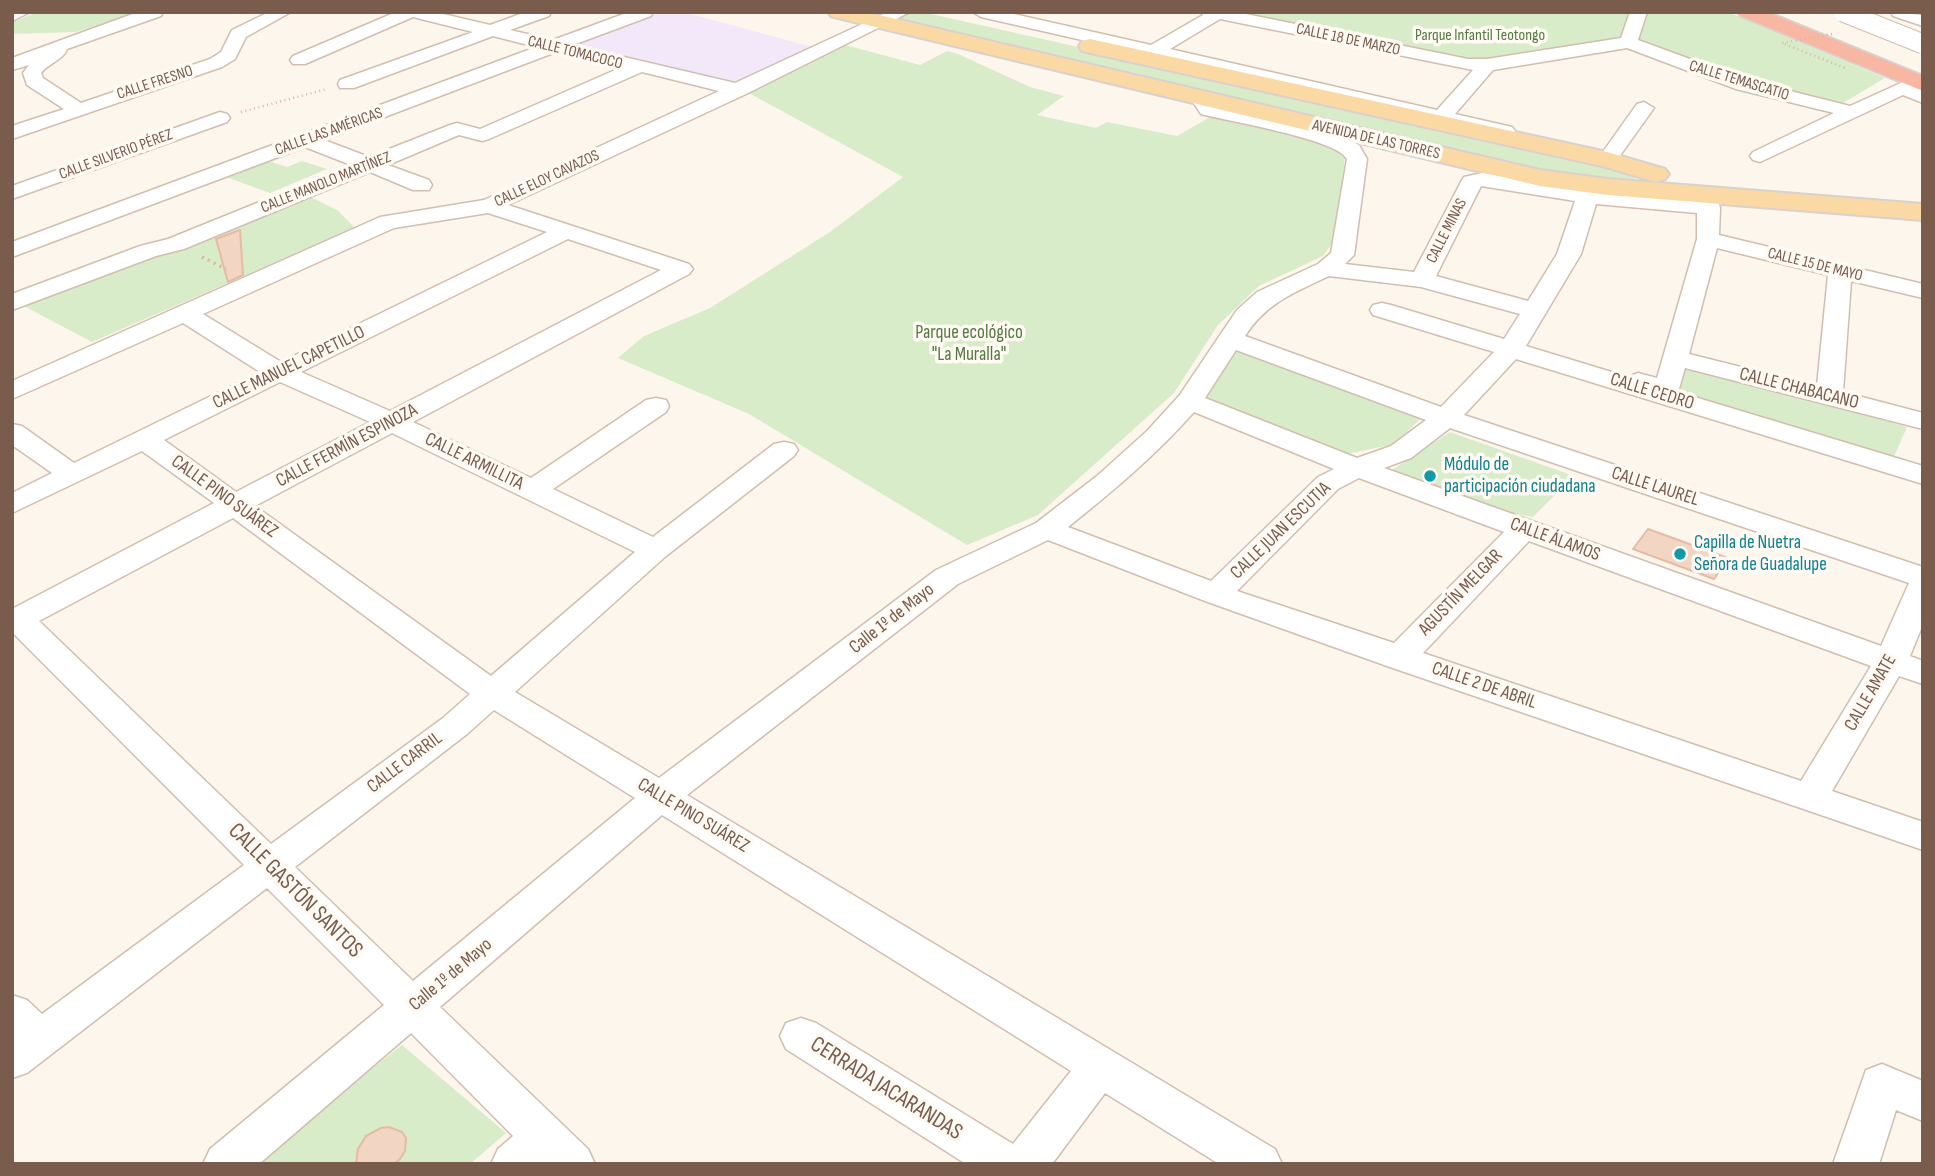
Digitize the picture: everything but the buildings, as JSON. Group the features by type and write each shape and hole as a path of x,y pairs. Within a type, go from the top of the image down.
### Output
{"highway":[{"path":"1748,12 1913,86"},
{"path":"1793,12 1923,64"},
{"path":"1829,12 1923,49"},
{"path":"1861,12 1898,19 1923,39"}],"main road":[{"name":"AVENIDA DE LAS TORRES","path":"838,12 1540,178 1608,187 1923,212"},
{"name":"AVENIDA DE LAS TORRES","path":"972,15 1678,178 1923,200"},
{"path":"1634,167 1650,190 1708,205 1923,222"},
{"path":"1634,167 1923,190"}],"street":[{"path":"12,16 22,12"},
{"path":"12,65 155,12"},
{"name":"CALLE FRESNO","path":"12,132 216,63 229,55 239,34 283,12"},
{"path":"299,60 412,12"},
{"name":"CALLE TOMACOCO","path":"412,12 636,68 739,90"},
{"path":"347,83 543,12"},
{"name":"CALLE LAS AMÉRICAS","path":"12,250 309,141 645,12"},
{"name":"CALLE ELOY CAVAZOS","path":"12,391 388,222 489,206 902,12"},
{"path":"1443,116 1487,65 1629,42 1639,12"},
{"path":"1843,12 1923,39"},
{"path":"1852,12 1923,39"},
{"path":"1149,54 1213,13"},
{"name":"CALLE 18 DE MARZO","path":"1213,13 1468,64 1487,65"},
{"path":"1898,19 1923,21"},
{"path":"28,39 74,40"},
{"path":"74,40 39,64 32,73 34,81 77,109"},
{"name":"CALLE TEMASCATIO","path":"1629,42 1743,85 1852,112"},
{"path":"1149,54 1505,131"},
{"name":"CALLE MANOLO MARTÍNEZ","path":"12,303 148,251 176,244 457,129 482,135 636,68"},
{"path":"1760,156 1913,86 1923,97"},
{"path":"1201,99 1208,110 1326,137 1352,149 1356,159 1342,255 1326,269"},
{"path":"1606,160 1618,147 1644,107"},
{"name":"CALLE SILVERIO PÉREZ","path":"12,193 220,118"},
{"path":"482,135 510,143"},
{"path":"309,141 421,185"},
{"name":"CALLE MINAS","path":"1422,280 1472,182 1495,180 1587,197"},
{"path":"1580,370 1667,388 1708,239 1708,205 1587,197"},
{"name":"CALLE JUAN ESCUTIA","path":"1216,594 1328,483 1357,468 1401,452 1446,418 1511,349 1569,254 1587,197"},
{"path":"489,206 565,232"},
{"path":"88,221 148,251"},
{"name":"CALLE FERMÍN ESPINOZA","path":"15,620 681,269 565,232"},
{"name":"CALLE MANUEL CAPETILLO","path":"12,503 146,440 565,232"},
{"name":"CALLE 15 DE MAYO","path":"1708,239 1923,292"},
{"path":"1326,269 1422,280 1535,311"},
{"name":"Calle 1º de Mayo","path":"226,1164 662,796 947,577 1047,529 1107,482 1157,438 1189,401 1246,315 1266,297 1326,269"},
{"path":"1829,396 1840,271"},
{"name":"CALLE CEDRO","path":"1382,310 1923,475"},
{"name":"CALLE ARMILLITA","path":"183,313 279,372 392,422 655,550"},
{"name":"CALLE LAUREL","path":"1230,339 1446,418 1923,577"},
{"name":"CALLE CHABACANO","path":"1676,358 1923,421"},
{"name":"CALLE ÁLAMOS","path":"1189,401 1357,468 1923,673"},
{"path":"533,490 656,406"},
{"path":"12,432 73,475"},
{"name":"CALLE PINO SUÁREZ","path":"146,440 492,693 1259,1164"},
{"name":"CALLE CARRIL","path":"22,1037 269,865 455,726 655,550 784,450"},
{"name":"CALLE 2 DE ABRIL","path":"1047,529 1216,594 1923,836"},
{"name":"AGUSTÍN MELGAR","path":"1399,658 1524,529"},
{"name":"CALLE AMATE","path":"1810,797 1891,661 1923,585"},
{"name":"CALLE GASTÓN SANTOS","path":"15,620 413,1007 543,1154"},
{"name":"CERRADA JACARANDAS","path":"801,1036 1006,1164"},
{"path":"1025,1164 1101,1065"},
{"path":"1856,1164 1882,1083 1923,1102"}],"path":[{"path":"220,118 347,83"},
{"path":"176,244 253,282"}],"shaded area":[{"path":"662,12 683,12 816,48 731,86 568,46"}],"green space":[{"path":"38,12 141,12 76,32 12,34 12,22"},
{"path":"911,12 922,12 1592,162 1635,178 1633,181 1543,175 890,22"},
{"name":"Parque Infantil Teotongo","path":"1251,12 1630,12 1620,40 1476,62 1246,16"},
{"path":"1646,12 1728,12 1885,78 1838,106 1750,84 1637,41"},
{"name":"Parque ecológico \"La Muralla\"","path":"845,45 920,65 947,51 958,54 1030,87 1064,96 1037,115 1096,128 1107,122 1177,136 1212,116 1283,131 1322,143 1345,156 1336,238 1323,256 1259,286 1218,325 1174,393 1038,515 967,545 749,414 618,358 644,336 710,308 830,232 903,177 747,92"},
{"path":"268,161 287,167 302,161 327,169 270,193 226,177"},
{"path":"307,195 337,210 355,228 92,342 22,305"},
{"path":"1237,347 1423,416 1395,444 1342,455 1201,401"},
{"path":"1680,364 1907,427 1893,459 1673,390"},
{"path":"1450,432 1574,476 1533,517 1506,512 1392,470"},
{"path":"402,1045 506,1133 470,1164 251,1164"}],"place":[{"name":"Módulo de participación ciudadana","path":"1430,476"},
{"name":"Capilla de Nuetra Señora de Guadalupe","path":"1680,554"}]}
